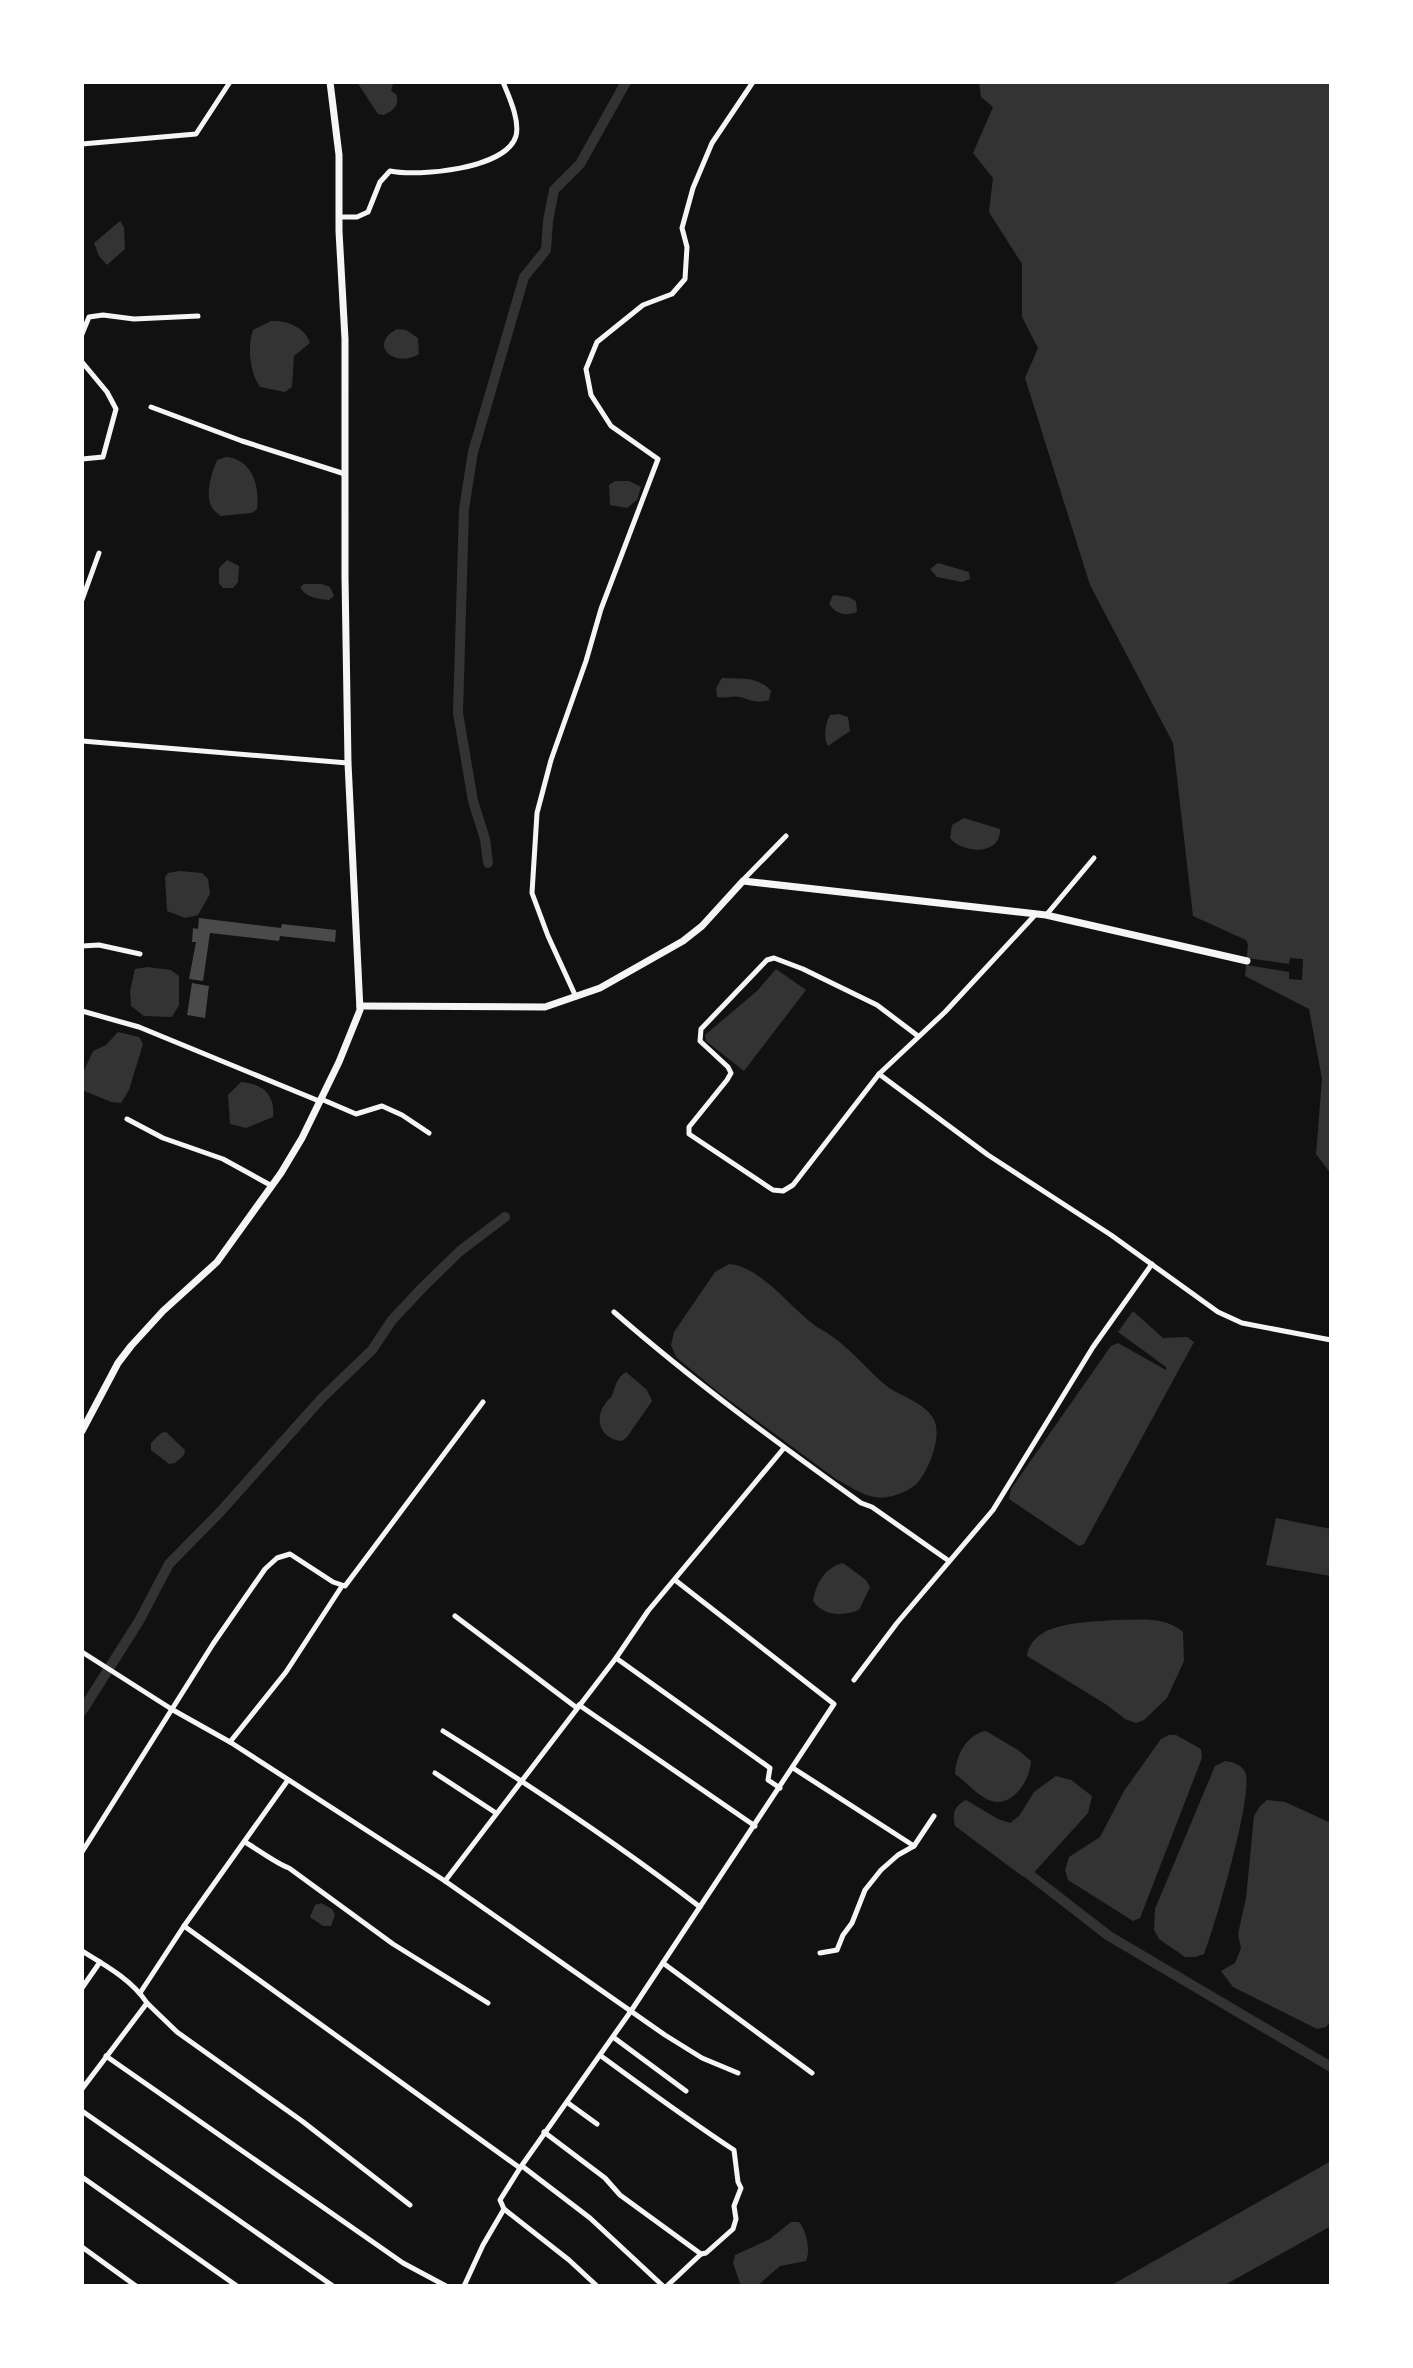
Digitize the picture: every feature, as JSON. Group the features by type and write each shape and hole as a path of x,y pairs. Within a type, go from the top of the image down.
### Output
{"main road":[{"path":"82,1431 118,1363 131,1346 163,1311 217,1262 272,1186 302,1138 339,1062 360,1006 348,763 345,339 339,155 330,82"},
{"path":"360,1006 545,1007 576,997 623,976 683,941 702,926 743,881 1046,915 1247,961"}],"street":[{"path":"82,144 196,134 230,82"},
{"path":"339,217 357,217 368,212 380,182 390,171 413,174 473,165 510,148 517,134 503,82"},
{"path":"576,997 532,893 537,813 551,760 601,609 658,459 611,426 591,395 586,369 597,342 643,305 672,294 685,279 687,247 682,228 693,188 712,143 753,82"},
{"path":"82,334 89,317 103,315 134,319 198,316"},
{"path":"82,362 107,392 116,409 103,457 82,459"},
{"path":"151,407 279,454 346,474"},
{"path":"82,600 99,553"},
{"path":"82,741 348,763"},
{"path":"743,881 786,836"},
{"path":"1046,915 1094,858"},
{"path":"918,1036 877,1005 803,969 774,958 767,960 701,1029 700,1041 731,1073 689,1127 689,1134 773,1190 783,1191 793,1185 879,1074 945,1012 1035,915"},
{"path":"82,946 99,945 140,954"},
{"path":"82,1011 139,1027 356,1114 382,1106 429,1133"},
{"path":"879,1074 988,1155 1152,1264 1218,1312 1242,1323 1331,1340"},
{"path":"127,1119 163,1138 223,1159 272,1186"},
{"path":"854,1680 993,1510 1093,1347 1152,1264"},
{"path":"614,1312 676,1365 784,1448 949,1561"},
{"path":"230,1742 286,1672 342,1586 358,1572 380,1538 483,1402"},
{"path":"445,1881 616,1658 648,1611 784,1448"},
{"path":"82,1852 213,1644 265,1569 277,1558 290,1554 342,1586"},
{"path":"597,2286 504,2209 500,2200 544,2132 601,2056 834,1704 675,1580"},
{"path":"455,1616 578,1706 755,1826"},
{"path":"82,1652 230,1742 445,1881 702,2058 738,2073"},
{"path":"616,1658 770,1768 768,1780 780,1788"},
{"path":"443,1731 522,1780 700,1907"},
{"path":"793,1768 914,1846"},
{"path":"435,1773 496,1813"},
{"path":"140,1993 288,1780"},
{"path":"820,1953 837,1950 865,1890 881,1870 914,1846 934,1816"},
{"path":"245,1842 289,1868 393,1944 488,2003"},
{"path":"184,1926 590,2218 665,2286 733,2229 736,2219 734,2206 741,2188 734,2150 677,2113 601,2056"},
{"path":"82,1951 140,1993 177,2032 302,2121 410,2205"},
{"path":"82,1988 100,1962"},
{"path":"663,1963 812,2073"},
{"path":"82,2089 147,2003"},
{"path":"613,2037 686,2091"},
{"path":"106,2056 403,2263 446,2286"},
{"path":"568,2103 597,2124"},
{"path":"82,2111 333,2286"},
{"path":"544,2132 605,2178 620,2195 701,2254"},
{"path":"82,2177 237,2286"},
{"path":"464,2286 504,2209"},
{"path":"82,2247 136,2286"}],"shaded area":[{"path":"357,82 401,82 393,84 391,91 397,98 395,107 384,115 378,114"},
{"path":"979,82 1331,82 1331,1174 1316,1154 1322,1079 1309,1009 1245,976 1246,940 1193,916 1173,743 1090,585 1025,378 1038,348 1022,317 1022,264 989,212 993,178 973,153 993,107 981,97"},
{"path":"120,221 124,227 125,249 107,265 94,243"},
{"path":"271,321 295,326 308,337 310,343 294,356 292,387 285,392 260,387 252,367 250,344 253,330"},
{"path":"397,329 406,330 418,338 419,354 401,359 388,353 384,342"},
{"path":"226,457 242,463 252,475 258,500 257,509 252,513 221,516 211,506 209,489 213,470 217,460"},
{"path":"615,481 629,481 641,487 637,500 627,508 610,505 609,485"},
{"path":"227,560 239,566 238,582 233,588 223,588 219,583 219,568"},
{"path":"938,563 969,572 970,579 962,582 937,577 930,569"},
{"path":"304,584 330,587 334,596 329,600 313,597 300,587"},
{"path":"833,595 856,601 857,612 845,614 835,610 829,604"},
{"path":"722,678 761,683 771,691 769,700 757,702 737,697 717,697 716,688"},
{"path":"830,715 848,717 850,731 828,746 825,735 827,723"},
{"path":"964,818 1000,829 999,838 988,848 980,850 955,843 950,838 952,825"},
{"path":"168,873 202,873 208,879 210,894 198,915 185,918 167,911 165,877"},
{"path":"135,969 171,970 179,976 179,1005 172,1017 144,1016 131,1006 130,991"},
{"path":"776,969 806,990 744,1071 706,1041 705,1035 757,991"},
{"path":"118,1032 139,1037 143,1044 129,1090 121,1103 82,1090 82,1075 93,1051 106,1045"},
{"path":"241,1082 256,1085 270,1096 273,1117 246,1128 230,1124 228,1095"},
{"path":"729,1264 741,1266 763,1279 883,1383 928,1412 936,1425 936,1441 927,1468 915,1485 905,1492 880,1498 855,1490 718,1392 676,1357 671,1345 674,1332 715,1272"},
{"path":"1133,1311 1163,1338 1187,1337 1194,1342 1084,1544 1079,1546 1009,1499 1011,1489 1111,1346 1118,1343 1166,1370 1118,1332"},
{"path":"626,1372 647,1390 652,1401 622,1441 605,1433 600,1416 617,1381"},
{"path":"166,1432 185,1450 175,1463 169,1464 151,1450 151,1443"},
{"path":"1276,1518 1331,1529 1331,1576 1266,1565"},
{"path":"843,1563 866,1580 870,1587 859,1610 840,1614 828,1612 817,1606 813,1601 814,1595 826,1573"},
{"path":"1160,1621 1183,1632 1184,1661 1167,1698 1144,1720 1136,1723 1027,1656 1031,1644 1050,1630 1076,1623"},
{"path":"986,1731 1031,1761 1022,1786 1002,1802 985,1798 955,1774 964,1746 973,1736"},
{"path":"1176,1735 1201,1749 1202,1758 1140,1918 1133,1921 1068,1880 1065,1870 1069,1857 1100,1837 1124,1791 1161,1739"},
{"path":"1225,1761 1236,1764 1245,1772 1247,1784 1239,1831 1204,1954 1185,1957 1159,1939 1154,1930 1155,1909 1215,1766"},
{"path":"1056,1776 1071,1780 1092,1796 1088,1813 1029,1878 955,1826 955,1811 966,1800 1010,1823 1019,1816 1034,1792"},
{"path":"1267,1800 1285,1802 1331,1823 1331,2021 1326,2027 1317,2029 1233,1987 1221,1971 1235,1963 1241,1948 1238,1934 1246,1898 1254,1816"},
{"path":"321,1903 332,1909 335,1915 331,1926 323,1926 310,1917 315,1905"},
{"path":"1331,2161 1331,2226 1223,2286 1110,2286"},
{"path":"791,2222 799,2222 804,2230 808,2246 806,2261 780,2266 757,2286 741,2286 733,2263 735,2255 770,2239"}],"pier":[{"path":"1247,958 1289,964 1290,958 1303,959 1302,980 1289,979 1289,972 1247,965"}],"building":[{"path":"199,918 281,928 282,924 336,930 335,942 280,936 279,941 210,933 203,981 189,979 196,942 192,942 193,928 198,929"},
{"path":"192,983 209,986 205,1018 187,1015"}],"waterway":[{"path":"488,863 485,839 473,801 458,713 464,509 473,452 524,277 546,250 554,190 580,164 626,82"},
{"path":"82,1711 139,1621 169,1564 322,1398 372,1350 392,1320 423,1287 460,1251 505,1217"},
{"path":"1021,1868 1109,1936 1331,2067"}]}
